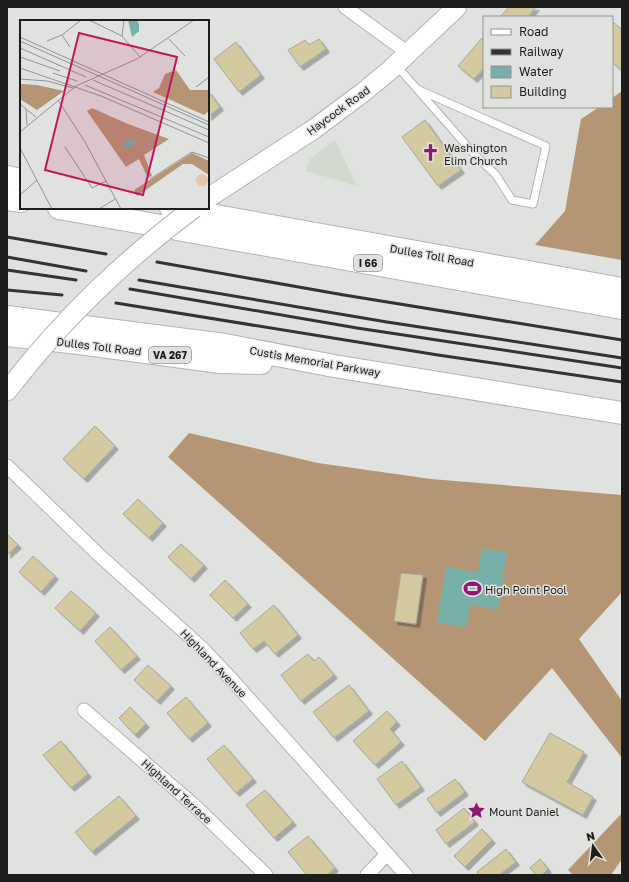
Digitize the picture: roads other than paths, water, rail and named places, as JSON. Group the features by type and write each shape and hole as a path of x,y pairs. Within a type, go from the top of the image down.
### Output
{"highway":[{"path":"7,177 20,180"},
{"path":"7,199 20,201"},
{"name":"I 66","path":"65,209 622,308"},
{"name":"Dulles Toll Road","path":"177,209 622,289"},
{"name":"Custis Memorial Parkway","path":"7,317 224,345 334,366 622,413"},
{"name":"Dulles Toll Road","path":"7,335 220,362 334,366"}],"main road":[{"name":"Haycock Road","path":"209,197 247,171 314,129 361,94 402,59 456,7"},
{"path":"11,386 60,328 94,293 152,242 193,209"}],"street":[{"path":"345,7 402,59"},
{"name":"Highland Avenue","path":"7,466 99,555 201,647 406,875"},
{"name":"Highland Terrace","path":"84,710 196,806 266,875"},
{"path":"367,875 387,854"}],"lane":[{"path":"402,59 417,89 474,154 496,175 512,200 533,204 546,146 417,89"}],"water":[{"name":"High Point Pool","path":"482,548 507,552 498,610 470,605 466,627 437,623 446,567 478,572"}],"railway":[{"path":"7,237 106,254"},
{"path":"7,257 86,271"},
{"path":"157,262 344,295 622,340"},
{"path":"7,270 76,280"},
{"path":"139,280 387,322 622,358"},
{"path":"130,289 357,328 622,368"},
{"path":"7,290 62,295"},
{"path":"116,303 438,355 622,382"}],"place":[{"name":"Washington Elim Church","path":"431,153"},
{"name":"High Point Pool","path":"472,589"},
{"name":"Mount Daniel","path":"476,811"}]}
